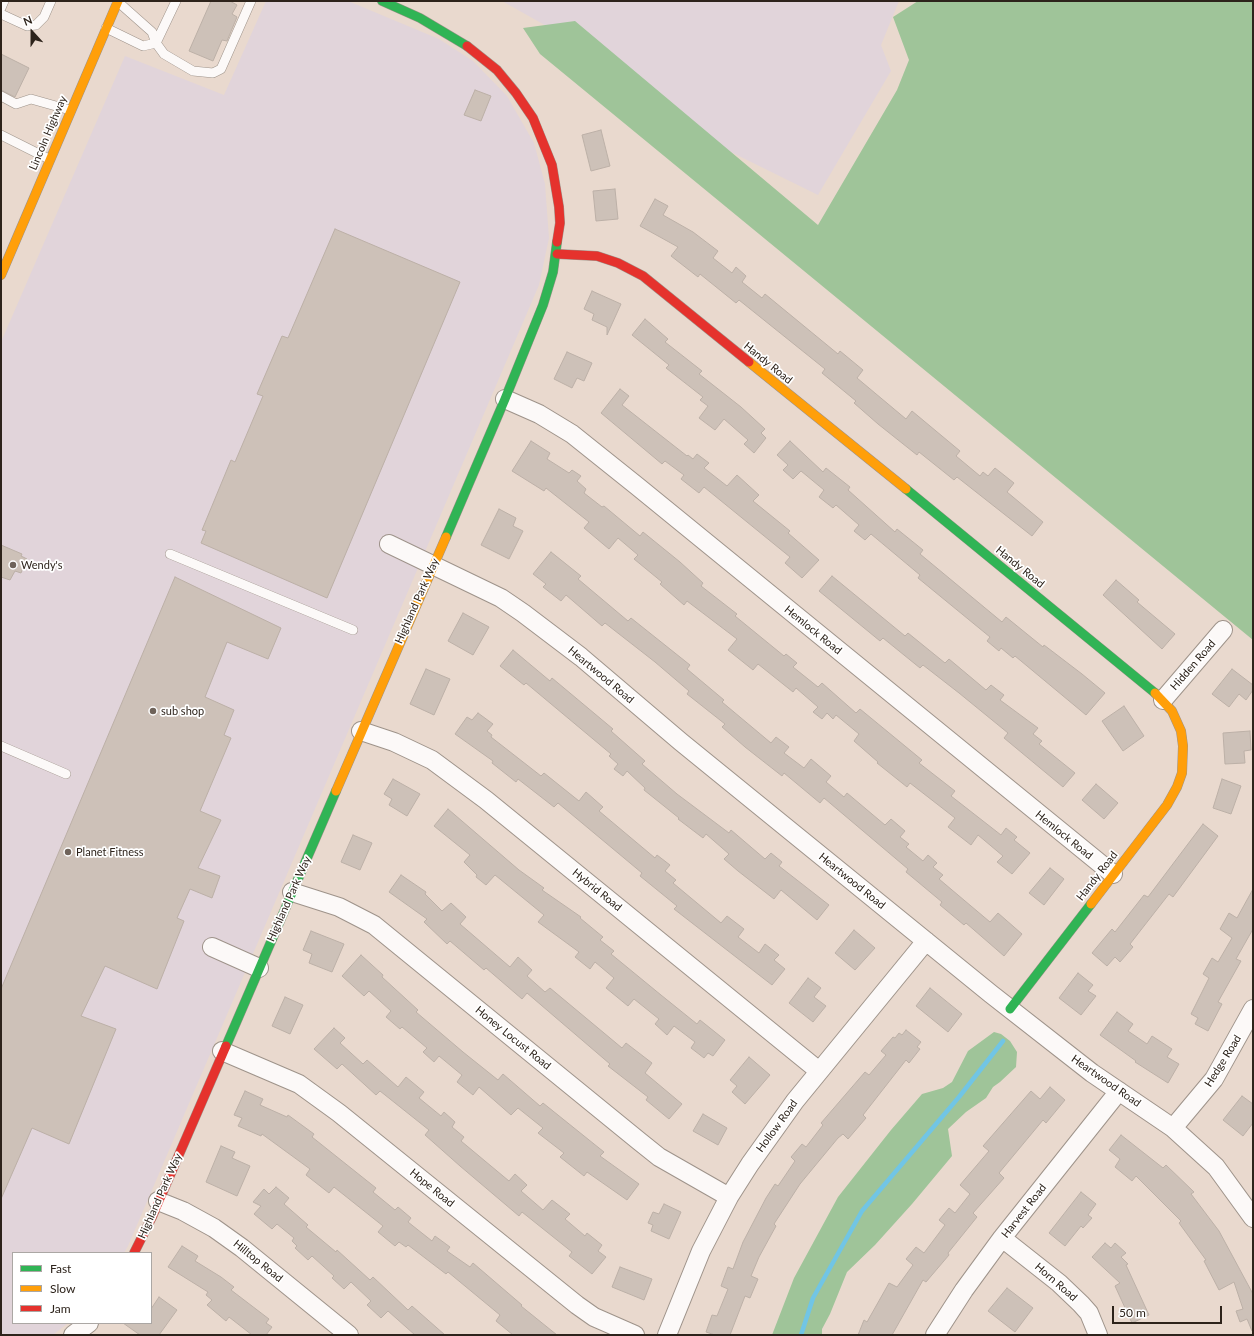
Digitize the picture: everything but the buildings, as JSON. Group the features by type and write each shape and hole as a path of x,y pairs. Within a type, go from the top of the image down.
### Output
{"street":[{"name":"Lincoln Highway","path":"1,275 49,159 118,1"},
{"name":"Highland Park Way","path":"134,1252 158,1202 505,399 543,305 557,254 560,223 552,165 533,118 516,93 497,70 464,43 426,20 382,1"},
{"name":"Handy Road","path":"557,254 597,256 618,263 643,276 1134,674 1172,710 1181,731 1183,746 1182,773 1177,787 1167,805 1010,1009"},
{"name":"Hemlock Road","path":"505,399 539,414 578,439 1113,874"},
{"name":"Heartwood Road","path":"389,544 477,585 523,613 580,657 681,742 1010,1009 1092,1073 1174,1128 1216,1167 1253,1218"},
{"name":"Hidden Road","path":"1163,700 1223,630"},
{"name":"Hybrid Road","path":"361,731 394,742 432,760 486,800 819,1071"},
{"name":"Honey Locust Road","path":"292,892 339,907 374,925 638,1141 659,1157 729,1197"},
{"name":"Hollow Road","path":"667,1335 700,1251 729,1197 750,1164 819,1071 926,941"},
{"path":"212,947 259,968"},
{"name":"Hedge Road","path":"1174,1128 1214,1079 1253,1009"},
{"name":"Hope Road","path":"222,1051 299,1084 339,1113 577,1305 594,1317 635,1335"},
{"name":"Harvest Road","path":"935,1335 964,1290 1002,1238 1119,1090"},
{"name":"Hilltop Road","path":"158,1202 183,1211 214,1228 242,1248 348,1335"},
{"name":"Horn Road","path":"1002,1238 1059,1283 1081,1304 1089,1313 1098,1335"}],"lane":[{"path":"1,8 4,1"},
{"path":"1,14 27,26 36,25 44,18 51,1"},
{"path":"118,1 152,32 156,43 164,54 193,71 213,73 221,69 251,1"},
{"path":"156,43 176,1"},
{"path":"106,28 143,46 156,43"},
{"path":"1,96 16,104 31,99 70,110"},
{"path":"1,135 49,159"},
{"path":"170,554 353,630"},
{"path":"1,746 66,774"}],"shaded area":[{"path":"266,1 348,1 439,39 473,61 507,96 534,143 545,184 549,238 539,285 128,1246 125,1252 12,1252 12,1324 67,1324 53,1335 1,1335 1,342 125,56 224,95"},
{"path":"502,1 899,1 881,45 891,71 818,195 670,122 566,37"}],"green space":[{"path":"918,1 1253,1 1253,640 540,54 523,28 575,21 818,225 897,90 909,60 893,17"},
{"path":"994,1032 1001,1034 1010,1041 1017,1052 1016,1067 993,1087 986,1098 966,1112 948,1129 952,1156 875,1245 847,1272 830,1314 822,1329 822,1335 772,1335 794,1278 838,1197 891,1130 922,1094 943,1088 952,1082 968,1051"}],"waterway":[{"path":"801,1335 813,1298 862,1211 959,1097 1003,1041"}],"traffic: fast":[{"path":"382,1 420,18 467,46"},
{"path":"446,537 505,399 543,305 553,272 557,242"},
{"path":"906,489 1155,693"},
{"path":"226,1046 336,791"},
{"path":"1010,1009 1091,904"}],"traffic: slow":[{"path":"1,275 118,1"},
{"path":"749,362 906,489"},
{"path":"336,791 446,537"},
{"path":"1091,904 1167,805 1177,787 1182,773 1183,746 1181,731 1172,711 1155,693"}],"traffic: jam":[{"path":"467,46 497,70 516,93 533,118 552,165 559,207 560,223 557,242"},
{"path":"557,254 597,256 618,263 643,276 749,362"},
{"path":"134,1252 152,1217 226,1046"}],"place":[{"name":"Wendy's","path":"13,565"},
{"name":"sub shop","path":"153,711"},
{"name":"Planet Fitness","path":"68,852"}]}
